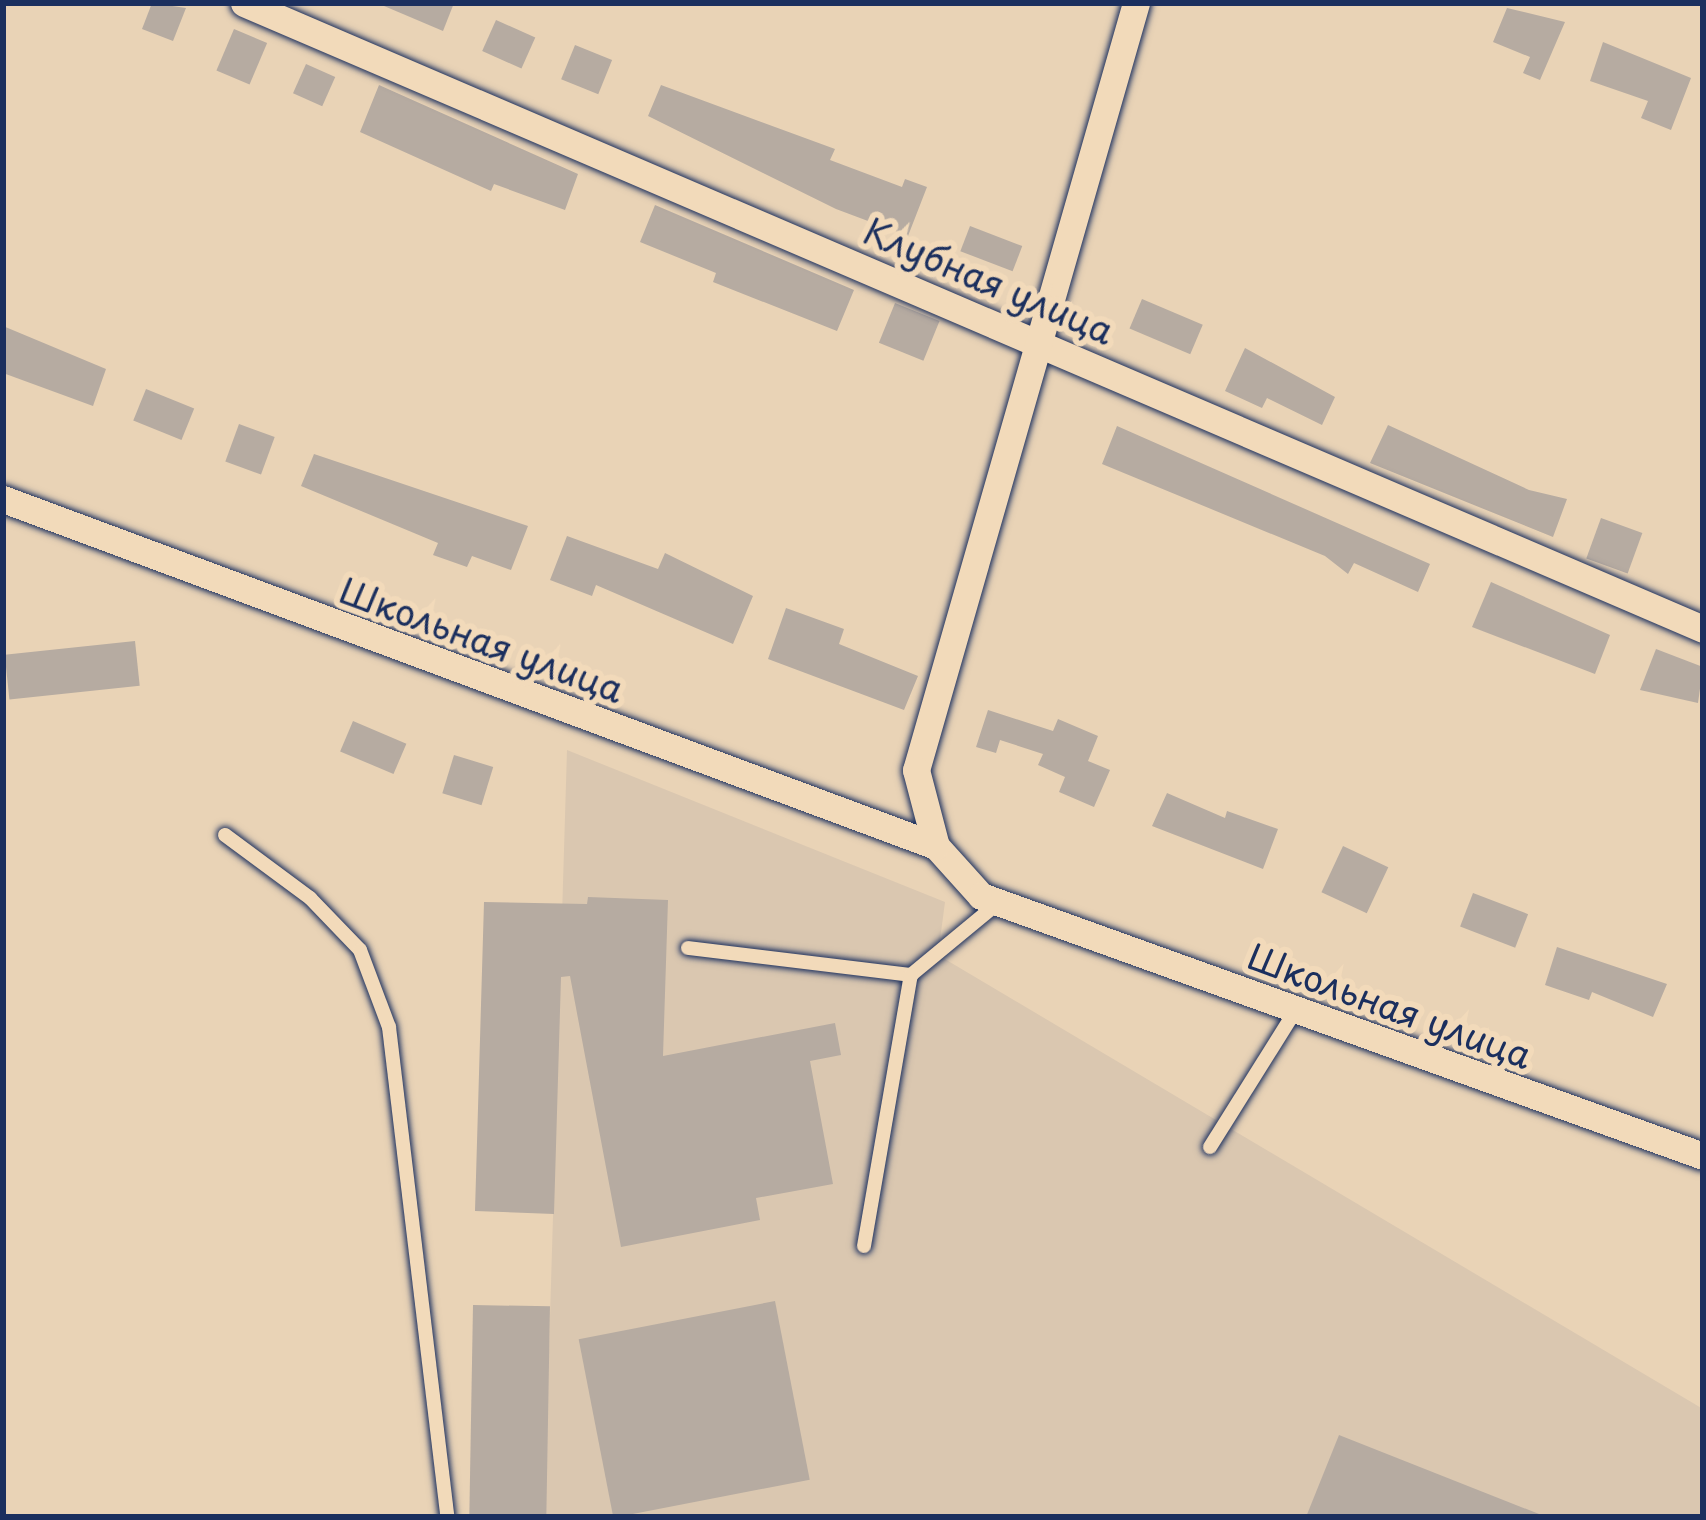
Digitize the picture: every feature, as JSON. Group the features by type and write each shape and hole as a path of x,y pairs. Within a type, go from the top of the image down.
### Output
{"street":[{"name":"Клубная улица","path":"244,3 1703,629"},
{"name":"Школьная улица","path":"1136,3 916,770 936,846 981,896 998,903 1703,1156"},
{"name":"Школьная улица","path":"3,499 936,846"}],"lane":[{"path":"225,835 310,898 360,950 388,1027 447,1517"},
{"path":"864,1246 911,975 998,903"},
{"path":"688,947 911,975"},
{"path":"1210,1147 1296,1010"}],"shaded area":[{"path":"567,750 945,902 938,955 1703,1409 1703,1517 544,1517"}],"building":[{"path":"152,3 186,8 173,41 142,29"},
{"path":"377,3 454,3 443,31"},
{"path":"1507,8 1565,22 1540,80 1523,73 1530,57 1493,42"},
{"path":"496,20 535,37 521,69 482,51"},
{"path":"234,29 267,43 250,84 216,70"},
{"path":"1603,42 1691,78 1671,130 1641,118 1648,101 1590,81"},
{"path":"575,45 612,60 598,94 561,79"},
{"path":"306,64 335,77 322,106 293,93"},
{"path":"379,85 578,174 565,210 494,184 491,191 360,132"},
{"path":"661,85 835,149 830,160 902,187 905,179 927,187 908,236 836,209 648,116"},
{"path":"655,205 854,290 837,331 713,282 716,273 640,242"},
{"path":"970,226 1022,246 1013,271 960,251"},
{"path":"1142,299 1203,325 1190,354 1129,328"},
{"path":"895,303 940,321 923,361 879,343"},
{"path":"3,326 106,369 93,406 3,373"},
{"path":"1245,348 1335,397 1322,425 1267,398 1262,408 1225,391"},
{"path":"146,389 194,408 181,440 133,421"},
{"path":"239,424 275,437 261,475 225,462"},
{"path":"1388,425 1529,490 1567,499 1553,537 1370,463"},
{"path":"1117,426 1430,564 1418,592 1354,563 1348,574 1325,556 1102,464"},
{"path":"314,454 528,526 511,570 472,556 467,567 433,555 438,543 301,486"},
{"path":"1601,518 1642,533 1628,573 1586,558"},
{"path":"567,536 658,569 665,553 753,596 733,644 596,585 592,596 550,580"},
{"path":"1491,582 1610,635 1595,674 1472,627"},
{"path":"786,608 844,629 839,644 918,676 904,710 768,659"},
{"path":"135,641 140,686 9,699 5,655"},
{"path":"1656,649 1703,667 1698,703 1640,690"},
{"path":"988,710 1053,731 1058,719 1098,736 1088,761 1110,770 1094,807 1059,792 1065,777 1038,765 1043,754 1000,740 996,753 976,747"},
{"path":"353,721 406,744 393,774 340,751"},
{"path":"454,755 493,767 482,805 442,793"},
{"path":"1167,793 1225,818 1227,811 1278,829 1263,869 1152,826"},
{"path":"1343,846 1388,867 1367,913 1321,892"},
{"path":"1473,893 1528,914 1515,948 1460,927"},
{"path":"588,897 668,900 663,1056 835,1023 841,1055 810,1061 833,1184 756,1198 760,1220 621,1247 570,976 561,977 554,1214 475,1211 484,902 587,904"},
{"path":"1557,947 1667,984 1653,1017 1592,992 1589,1000 1545,985"},
{"path":"775,1301 810,1480 613,1517 579,1339"},
{"path":"473,1305 550,1306 546,1517 469,1517"},
{"path":"1339,1435 1544,1516 1306,1517"}]}
